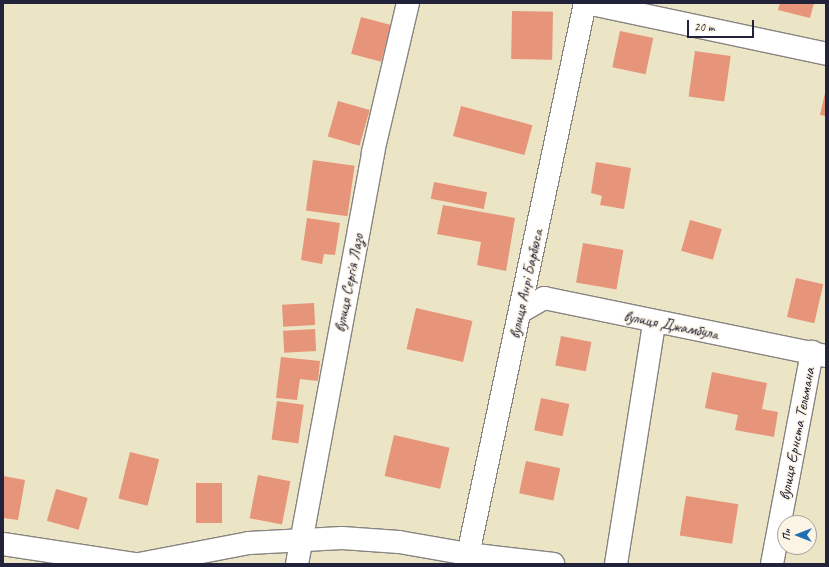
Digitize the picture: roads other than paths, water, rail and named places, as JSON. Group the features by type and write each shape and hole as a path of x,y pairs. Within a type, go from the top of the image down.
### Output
{"street":[{"name":"вулиця Сергія Лазо","path":"297,564 373,152 408,3"},
{"path":"586,3 826,54"},
{"name":"вулиця Анрі Барбюса","path":"467,559 586,3"},
{"name":"вулиця Джамбула","path":"520,312 544,298 654,323 819,354"},
{"path":"616,564 654,323"},
{"name":"вулиця Ернста Тельмана","path":"772,564 819,354"},
{"path":"3,544 138,564 249,543 301,539 342,538 399,542 467,559 553,564"}]}
